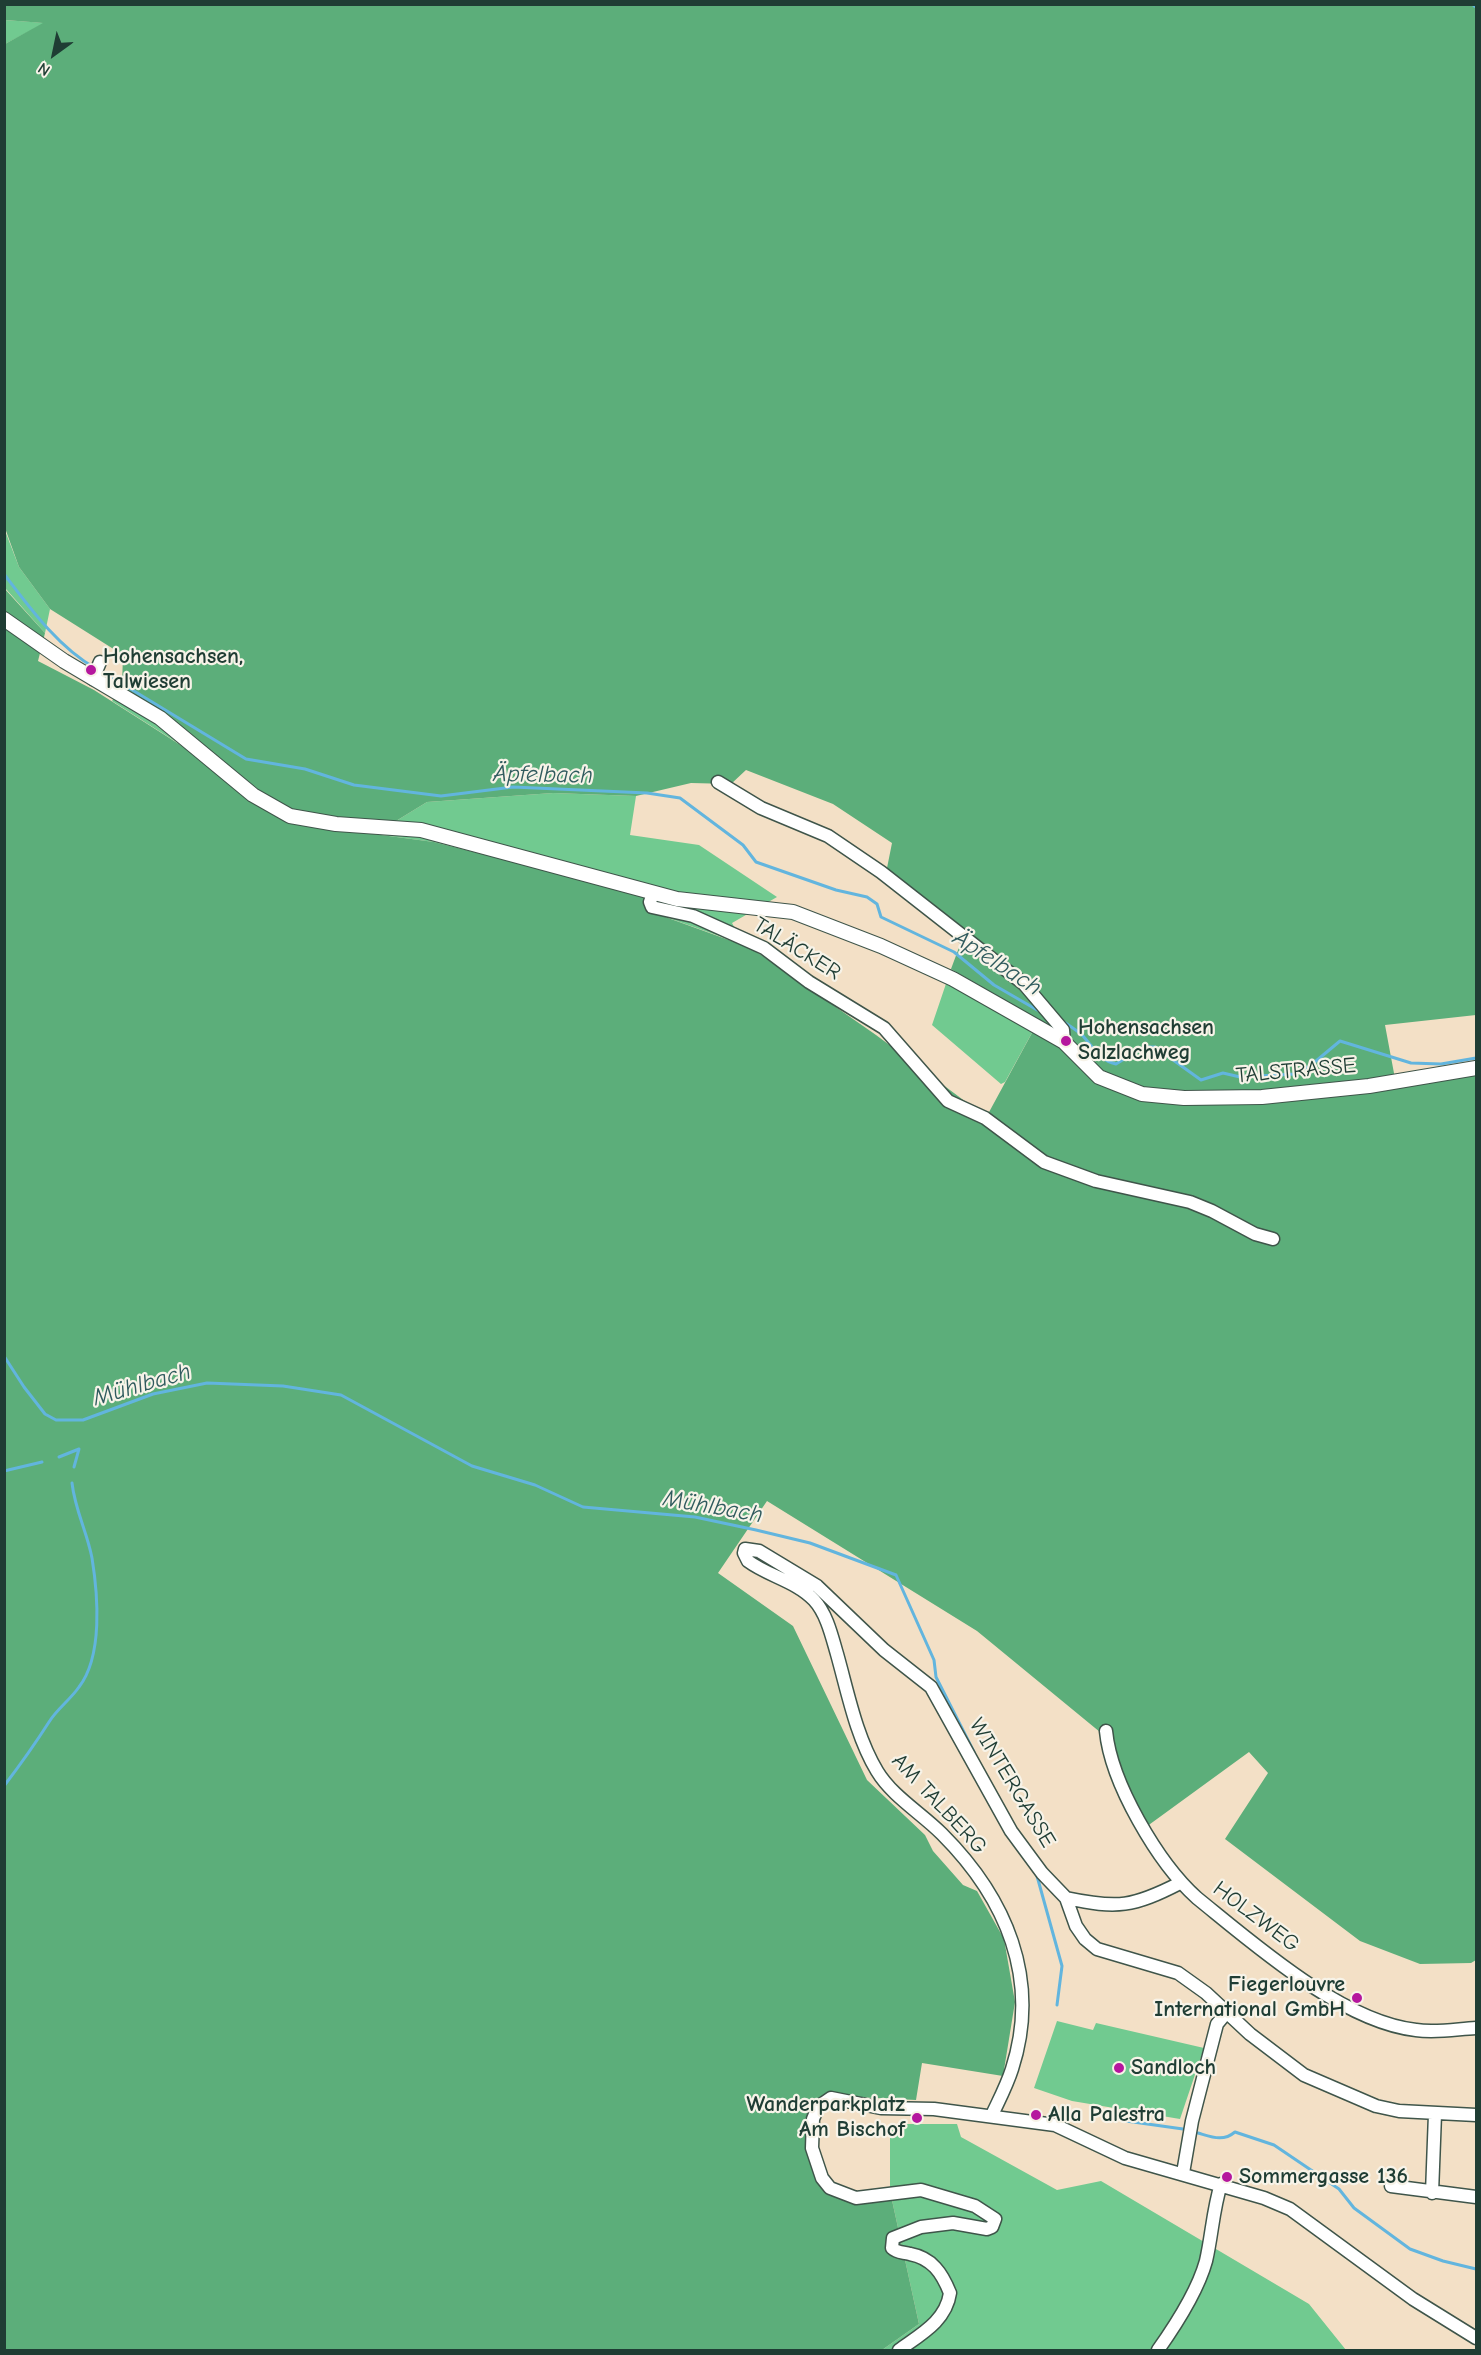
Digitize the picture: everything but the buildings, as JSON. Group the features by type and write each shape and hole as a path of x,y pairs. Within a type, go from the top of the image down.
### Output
{"street":[{"path":"4,619 93,679 160,718 253,795 290,816 336,824 421,830 652,893"},
{"path":"93,679 100,662"},
{"path":"718,782 761,808 828,836 881,872 1024,984 1063,1030 1064,1042"},
{"name":"TALÄCKER","path":"1064,1042 953,979 881,946 793,912 677,899 652,893 650,902 652,907 693,916 764,948 808,982 884,1028 948,1101 985,1118 1004,1135 1044,1162 1096,1181 1190,1202 1255,1234 1273,1239"},
{"name":"TALSTRASSE","path":"1064,1042 1099,1077 1142,1094 1184,1098 1297,1094 1369,1086 1476,1068"},
{"name":"WINTERGASSE","path":"744,1553 746,1548 750,1547 759,1551 816,1586 884,1650 931,1687 1011,1831 1042,1873 1066,1898 1076,1926 1085,1939 1097,1949 1178,1973 1206,1992 1277,2056 1304,2075 1376,2106 1399,2111 1476,2115"},
{"name":"AM TALBERG","path":"744,1553 748,1561 798,1588 814,1601 831,1633 862,1740 877,1771 943,1835 991,1893 1012,1935 1023,1986 1023,2008 1012,2068 992,2115"},
{"name":"HOLZWEG","path":"1106,1731 1107,1743 1121,1782 1147,1832 1180,1883 1254,1943 1317,1989 1347,2006 1393,2025 1418,2031 1476,2028"},
{"name":"HOLZWEG","path":"1066,1898 1098,1905 1133,1904 1180,1883"},
{"path":"1183,2173 1192,2121 1217,2024 1227,2012"},
{"path":"899,2350 935,2323 945,2311 950,2293 936,2267 912,2254 896,2252 892,2248 893,2238 921,2227 953,2223 987,2229 992,2228 995,2219 975,2206 921,2190 856,2198 830,2188 815,2160 812,2148 813,2119 818,2107 831,2098 881,2108 934,2109 1055,2125 1125,2158 1221,2184 1290,2209 1413,2299 1476,2338"},
{"path":"1432,2193 1435,2114"},
{"path":"1158,2350 1181,2315 1205,2262 1215,2204 1221,2184"},
{"path":"1391,2186 1476,2197"}],"green space":[{"path":"5,5 1476,5 1476,1015 1385,1025 1396,1084 1476,1071 1476,1960 1471,1963 1420,1964 1360,1941 1225,1839 1268,1773 1249,1752 1146,1827 1106,1737 977,1631 767,1501 718,1573 793,1626 867,1780 925,1835 933,1851 963,1885 977,1891 1004,1939 1015,2002 1003,2076 922,2063 916,2100 833,2096 818,2112 812,2159 823,2190 863,2194 890,2191 919,2324 882,2350 5,2350 4,588 45,633 38,661 94,690 306,825 434,842 644,895 646,910 751,948 876,1035 966,1102 988,1114 1039,1020 951,969 964,934 887,868 892,843 833,804 746,770 731,784 691,783 636,796 553,793 427,802 396,821 330,817 281,806 122,685 123,655 50,609 19,567 5,528 5,44 43,23 5,20"},
{"path":"5,20 45,23 5,44"},
{"path":"4,528 19,567 50,609 45,633 5,588"},
{"path":"122,685 166,717 396,821 427,802 553,793 636,796 630,835 699,845 777,897 732,923 743,943 736,942 646,910 643,895 434,842 306,825 112,701"},
{"path":"951,969 1039,1020 1005,1082 1001,1084 932,1025"},
{"name":"Sandloch","path":"1057,2021 1093,2030 1096,2023 1204,2048 1180,2119 1072,2101 1034,2088"},
{"path":"890,2124 957,2124 961,2137 1057,2190 1101,2181 1309,2304 1346,2350 882,2350 919,2324 890,2191"}],"waterway":[{"name":"Äpfelbach","path":"4,574 57,638 95,668"},
{"name":"Äpfelbach","path":"101,671 246,759 305,769 354,785 441,796 513,787 647,793 680,798 743,845 756,862 836,890 867,897 877,904 881,917 954,952 994,985 1039,1011"},
{"name":"Äpfelbach","path":"1064,1022 1081,1034 1105,1060 1116,1064 1144,1047 1155,1047 1201,1080 1223,1073 1240,1077 1295,1074 1310,1066 1340,1041 1411,1063 1441,1064 1476,1058"},
{"name":"Mühlbach","path":"4,1356 45,1414 56,1420 83,1420 153,1394 207,1383 283,1386 341,1395 472,1466 535,1485 583,1507 695,1517 756,1530 810,1543 896,1575 934,1660 936,1677 974,1752"},
{"name":"Mühlbach","path":"59,1457 79,1449"},
{"path":"74,1467 79,1449"},
{"name":"Mühlbach","path":"4,1471 42,1462"},
{"path":"4,1786 52,1717 79,1687 92,1659 97,1625 94,1573 90,1548 72,1483"},
{"name":"Mühlbach","path":"1037,1876 1062,1966 1057,2005"},
{"name":"Mühlbach","path":"1126,2121 1183,2129"},
{"name":"Mühlbach","path":"1198,2133 1222,2138 1235,2132 1274,2145 1339,2189 1354,2208 1410,2249 1443,2261 1476,2269"}],"place":[{"name":"Hohensachsen, Talwiesen","path":"91,670"},
{"name":"Hohensachsen Salzlachweg","path":"1066,1041"},
{"name":"Fiegerlouvre International GmbH","path":"1357,1998"},
{"name":"Sandloch","path":"1119,2068"},
{"name":"Alla Palestra","path":"1036,2115"},
{"name":"Wanderparkplatz Am Bischof","path":"917,2118"},
{"name":"Sommergasse 136","path":"1227,2177"}]}
